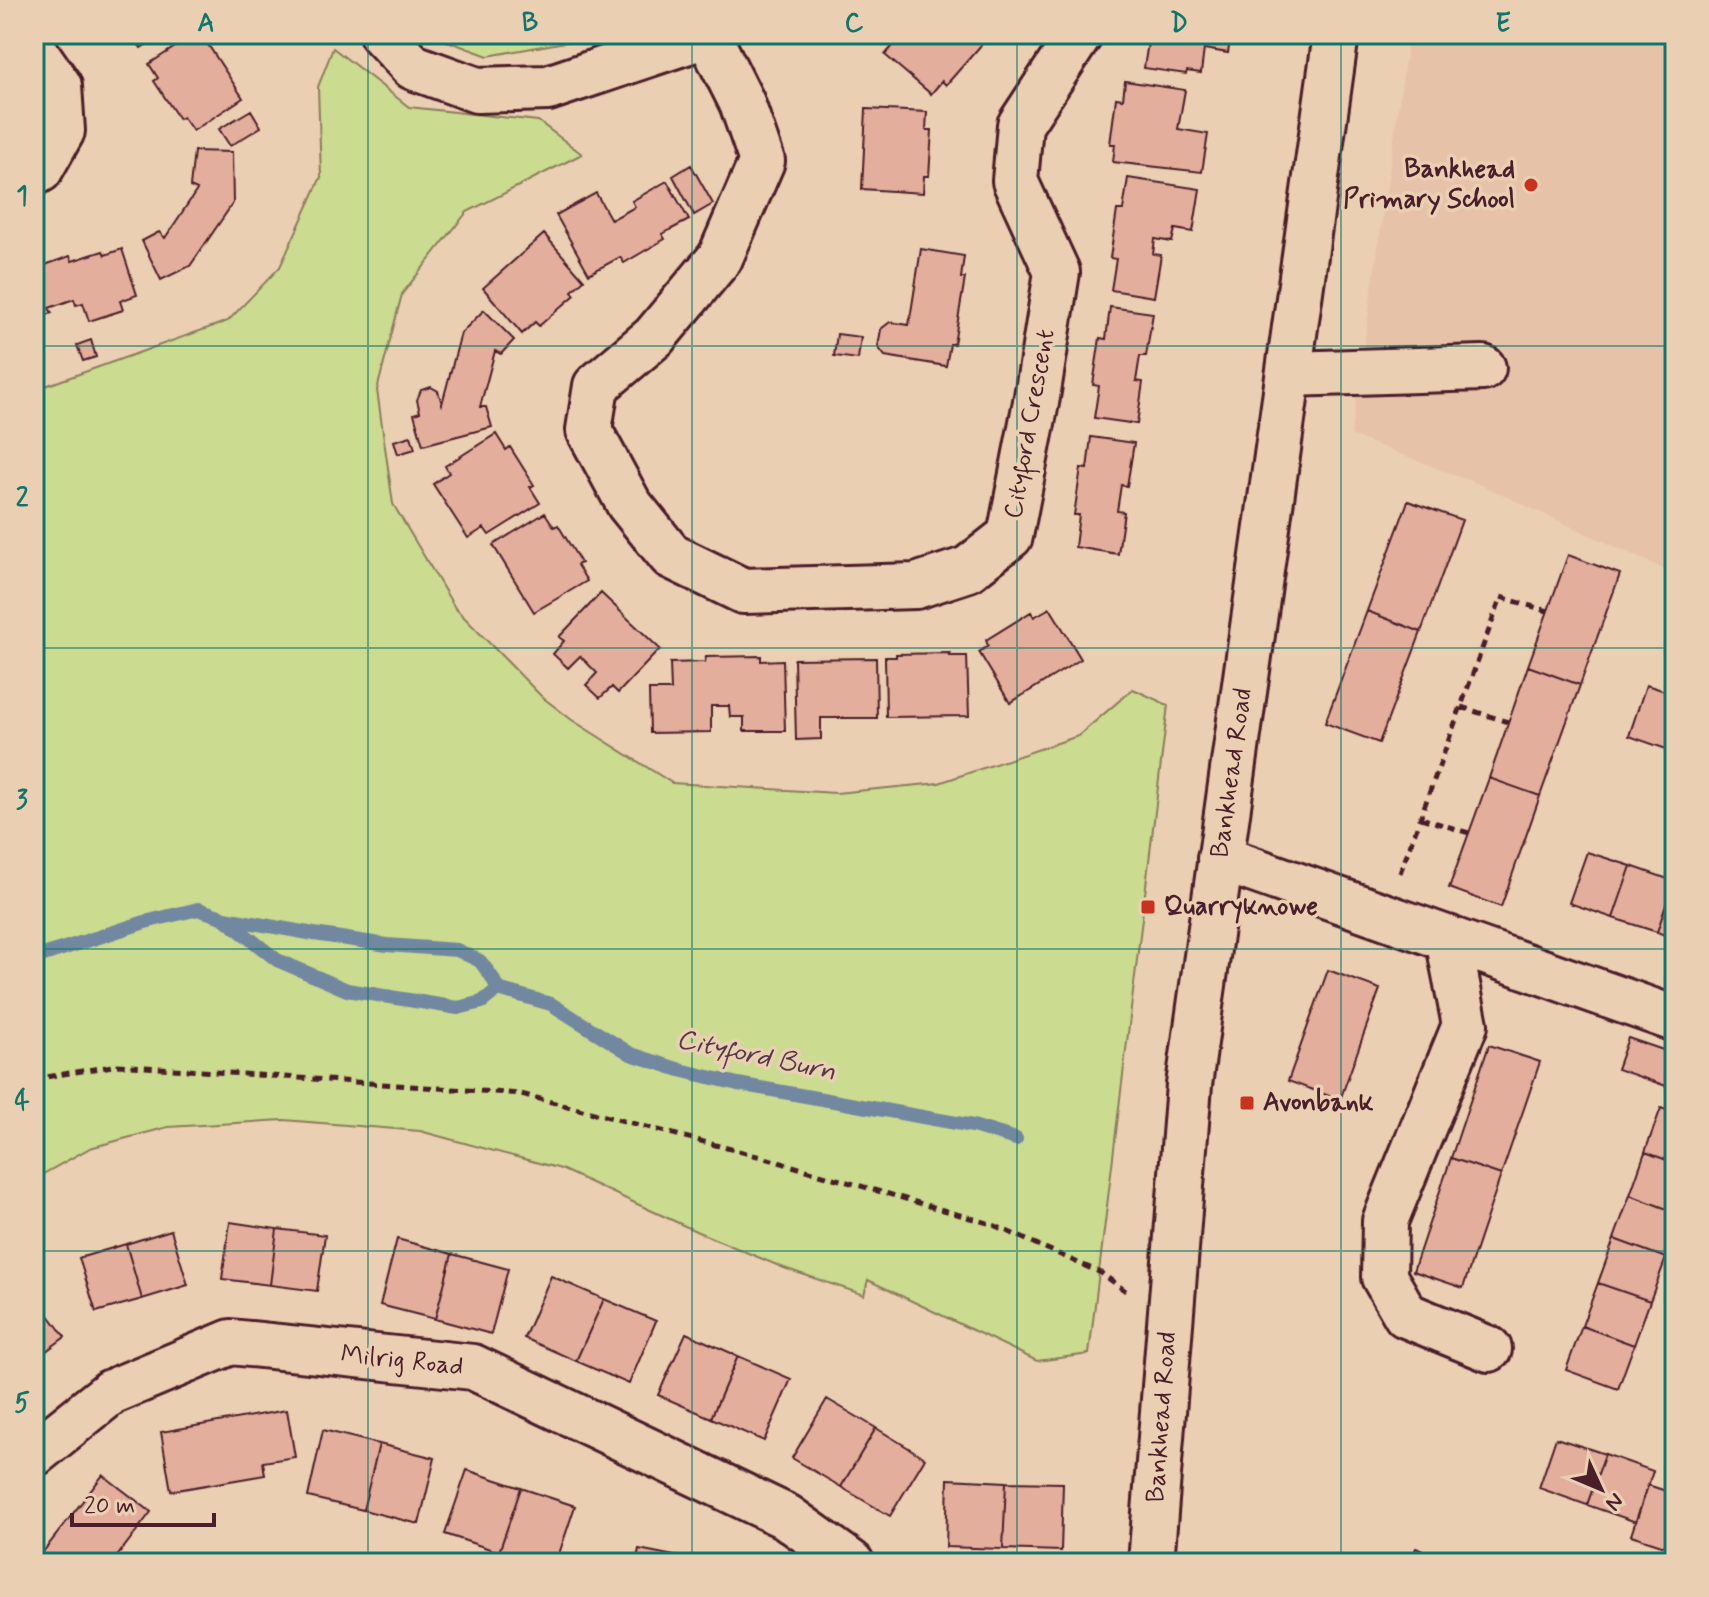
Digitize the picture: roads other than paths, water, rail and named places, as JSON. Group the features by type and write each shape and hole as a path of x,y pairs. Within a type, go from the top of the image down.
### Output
{"street":[{"path":"382,34 413,67 477,90 548,88 708,34"},
{"name":"Cityford Crescent","path":"708,34 742,103 762,161 720,258 654,337 596,386 589,430 629,504 671,556 743,591 916,586 968,569 1010,536 1057,272 1015,181 1020,125 1080,34"},
{"name":"Bankhead Road","path":"1151,1563 1189,1085 1336,34"},
{"path":"34,50 59,86 62,131 40,170 34,173"},
{"path":"1289,374 1483,368"},
{"path":"1220,858 1675,1019"},
{"path":"1448,938 1465,1025 1385,1221 1384,1277 1406,1315 1489,1349"},
{"name":"Milrig Road","path":"34,1454 111,1392 231,1342 473,1367 787,1517 851,1563"}],"waterway":[{"name":"Cityford Burn","path":"34,958 145,922 198,909 225,918 314,934 387,945 457,950 480,961 498,989 551,1004 631,1054 738,1084 973,1126 1016,1139"},
{"name":"Cityford Burn","path":"225,919 277,960 347,990 458,1008 482,1002 498,989"}],"place":[{"name":"Bankhead Primary School","path":"1531,185"},
{"name":"Quarryknowe","path":"1148,907"},
{"name":"Avonbank","path":"1247,1103"}]}
